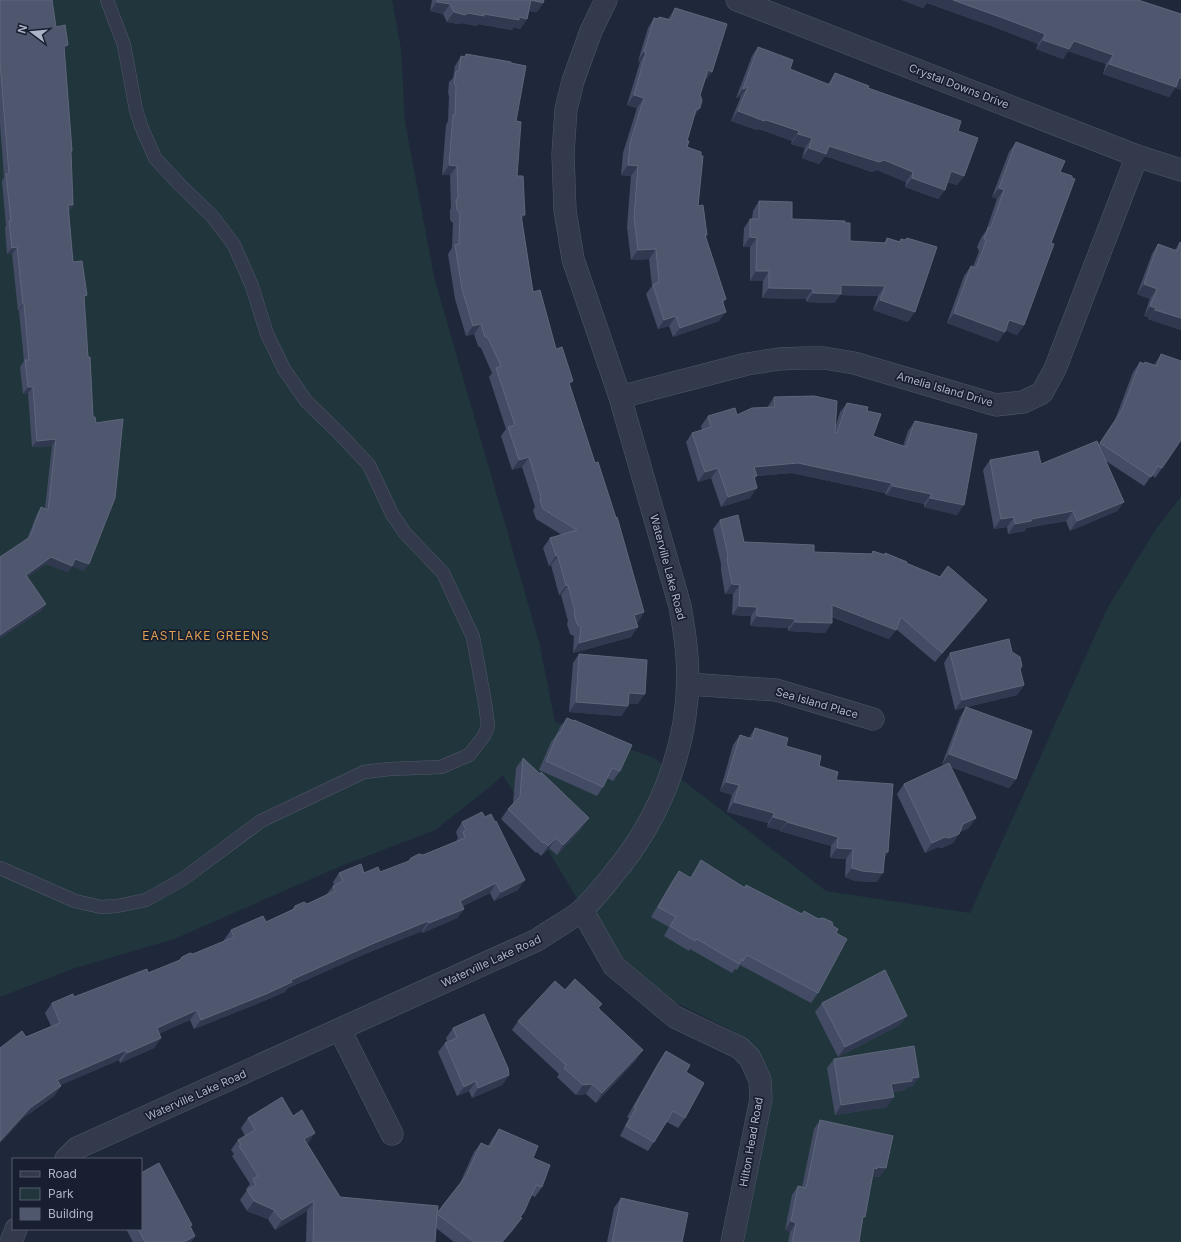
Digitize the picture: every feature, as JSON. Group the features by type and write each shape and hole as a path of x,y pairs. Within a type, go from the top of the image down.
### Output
{"street":[{"name":"Waterville Lake Road","path":"67,1158 77,1148 537,940 582,910 623,863 641,837 656,810 668,781 678,750 685,718 688,684 688,658 680,606 620,397 573,259 565,210 563,154 566,109 589,38 606,0"},
{"name":"Crystal Downs Drive","path":"737,0 1137,156 1181,170"},
{"name":"Amelia Island Drive","path":"620,397 747,364 778,359 824,358 854,363 996,405 1023,402 1042,393 1055,369 1137,156"},
{"name":"Sea Island Place","path":"688,684 776,690 873,719"},
{"name":"Hilton Head Road","path":"582,910 614,966 675,1017 740,1048 750,1058 760,1080 761,1099 732,1242"},
{"path":"340,1030 392,1134"},
{"path":"11,1242 16,1230"}],"lane":[{"path":"0,868 75,901 101,907 117,906 146,900 183,879 261,821 364,772 390,769 441,767 469,755 484,736 488,726 473,637 443,573 405,533 392,514 369,465 306,401 284,369 267,334 252,286 234,245 212,216 180,186 155,158 143,131 136,110 124,45 107,0"}],"green space":[{"path":"0,0 392,0 401,49 405,122 434,277 539,642 555,722 654,758 826,891 970,913 1108,607 1156,529 1181,497 1181,1242 733,1242 765,1087 747,1041 731,1030 675,1002 640,976 615,949 582,907 503,775 435,830 341,866 174,939 72,969 0,997"}],"building":[{"path":"0,0 52,0 56,27 65,25 68,45 64,46 72,151 73,205 68,205 73,262 82,261 87,295 84,296 88,357 90,357 93,417 95,417 96,423 123,419 115,498 89,564 75,559 72,566 51,557 26,575 46,604 0,635 0,557 30,537 41,507 48,510 56,439 37,441 33,387 28,387 25,360 29,360 24,304 17,247 12,248 9,221 11,221 6,174 9,174 0,62"},
{"path":"437,0 531,0 527,19 519,17 519,20 484,14 484,16 468,13 465,15 454,12 450,4 437,2"},
{"path":"531,0 544,0 543,3"},
{"path":"953,0 1138,0 1181,14 1181,78 1179,78 1176,87 1109,64 1113,55 1074,41 1069,49 1043,40 1045,34"},
{"path":"675,8 727,24 712,72 708,70 700,95 702,100 700,108 696,110 687,141 689,141 687,147 701,152 701,156 703,156 698,206 703,205 707,235 705,235 726,299 722,300 726,312 680,328 676,316 664,320 653,285 659,282 656,249 638,250 634,218 638,166 628,165 630,143 644,98 634,95 654,18 659,19 659,17 671,20"},
{"path":"758,47 793,60 790,69 830,85 835,73 869,86 868,88 961,121 958,131 978,138 964,176 951,171 945,190 912,178 913,172 884,160 879,162 829,146 826,154 809,148 812,138 798,134 799,131 766,120 764,121 738,111 748,87 743,89"},
{"path":"466,54 526,66 516,121 521,122 517,176 523,176 525,215 521,215 533,292 540,290 556,349 562,347 573,381 569,383 595,463 598,462 616,518 617,517 644,612 634,615 638,627 579,643 581,627 577,624 568,585 566,586 558,556 556,556 550,538 577,530 543,509 529,457 519,460 508,427 515,425 496,368 501,366 488,338 485,337 481,324 473,326 462,289 455,245 459,244 460,213 457,210 456,200 458,198 457,166 449,165 453,115 455,115 456,86 454,83 456,72 459,70 461,56 465,57"},
{"path":"1016,142 1065,161 1060,172 1072,176 1072,178 1075,179 1051,243 1054,244 1024,325 1009,320 1005,332 954,313 971,266 976,268 986,241 984,238 988,228 991,227 1004,190 999,188"},
{"path":"759,201 792,202 792,219 845,221 845,223 850,223 850,241 886,243 887,238 900,242 901,239 905,240 907,238 937,247 915,312 880,300 885,286 841,285 841,294 813,293 813,289 769,288 769,271 756,271 757,238 750,237 750,219 759,219"},
{"path":"1180,242 1181,318 1155,310 1156,308 1150,306 1157,289 1144,284 1158,244 1177,251"},
{"path":"1161,354 1181,361 1181,440 1162,468 1158,466 1151,477 1100,443 1122,410 1140,362 1157,366"},
{"path":"814,396 837,401 835,433 837,433 847,403 868,407 867,411 881,414 873,436 906,447 915,421 977,434 964,505 930,498 931,494 893,486 891,483 798,463 754,467 757,476 754,476 757,488 728,497 718,468 705,472 692,433 711,427 708,416 735,408 737,415 752,408 775,407 774,397"},
{"path":"1097,441 1124,502 1077,521 1073,511 1015,524 1014,517 1001,519 990,460 1038,451 1041,464"},
{"path":"738,515 744,542 814,545 814,552 872,554 873,551 885,555 885,553 940,577 948,566 987,600 942,653 901,617 896,630 832,605 832,623 795,622 795,619 757,616 757,607 739,606 740,585 732,584 727,560 728,555 720,520"},
{"path":"1009,639 1012,652 1020,657 1022,666 1020,669 1024,685 962,700 950,653"},
{"path":"579,654 647,660 645,694 629,693 628,706 576,702"},
{"path":"966,707 1032,731 1016,779 949,754"},
{"path":"567,718 632,745 620,771 612,768 603,787 546,761 558,733 560,733"},
{"path":"755,728 788,738 786,746 821,756 819,766 838,772 836,780 893,784 888,852 885,852 883,873 862,871 852,868 853,849 837,848 838,837 773,817 774,813 734,802 739,785 726,782 740,735 752,739"},
{"path":"523,758 540,774 541,772 589,818 563,845 556,838 548,846 544,842 543,843 508,809 520,797"},
{"path":"949,763 976,818 963,824 959,834 949,838 945,837 932,843 904,784"},
{"path":"482,812 485,817 491,814 495,822 496,821 525,880 501,892 496,883 460,901 464,909 429,923 428,921 372,944 291,980 292,982 266,994 201,1020 197,1010 157,1028 161,1038 127,1053 126,1050 57,1080 61,1086 30,1108 0,1141 0,1048 22,1031 26,1037 60,1023 52,1003 73,994 74,997 147,969 148,973 180,960 182,957 190,953 193,954 234,937 231,930 263,916 266,922 294,909 295,906 304,902 307,904 335,891 333,886 343,881 339,873 361,864 364,873 378,867 380,872 409,861 411,858 419,854 423,855 465,838 463,832 466,830 462,822"},
{"path":"701,860 745,888 746,885 802,914 804,911 818,919 823,918 832,922 833,926 838,929 836,933 847,939 818,993 747,955 739,964 697,939 695,941 670,926 676,917 658,907 679,871 691,878"},
{"path":"885,970 907,1016 845,1047 822,1003"},
{"path":"575,979 602,1004 598,1008 643,1050 602,1093 592,1084 583,1085 564,1068 566,1065 518,1021 555,981 565,990"},
{"path":"484,1014 508,1068 509,1075 478,1088 476,1081 464,1087 445,1043 457,1038 453,1028"},
{"path":"914,1046 919,1077 912,1078 912,1081 891,1084 894,1097 841,1105 834,1059"},
{"path":"666,1051 690,1065 686,1072 704,1083 685,1118 673,1111 654,1142 626,1126 636,1108 634,1107"},
{"path":"282,1097 293,1116 302,1110 315,1133 304,1139 340,1197 438,1206 437,1213 466,1176 481,1143 490,1147 499,1129 538,1146 533,1158 550,1165 542,1187 536,1185 524,1212 520,1217 522,1218 502,1242 474,1242 437,1214 435,1242 313,1242 314,1201 282,1220 274,1210 254,1201 247,1190 256,1185 253,1179 258,1176 239,1146 241,1145 238,1140 255,1130 248,1118"},
{"path":"820,1120 893,1136 886,1168 874,1168 865,1217 863,1216 859,1242 792,1242 796,1223 791,1221 798,1186 806,1188"},
{"path":"159,1163 192,1225 190,1226 195,1236 184,1242 145,1242 139,1230 142,1230 142,1172"},
{"path":"621,1198 688,1213 682,1242 612,1242"}],"district":[{"name":"EASTLAKE GREENS","path":"206,636"}]}
